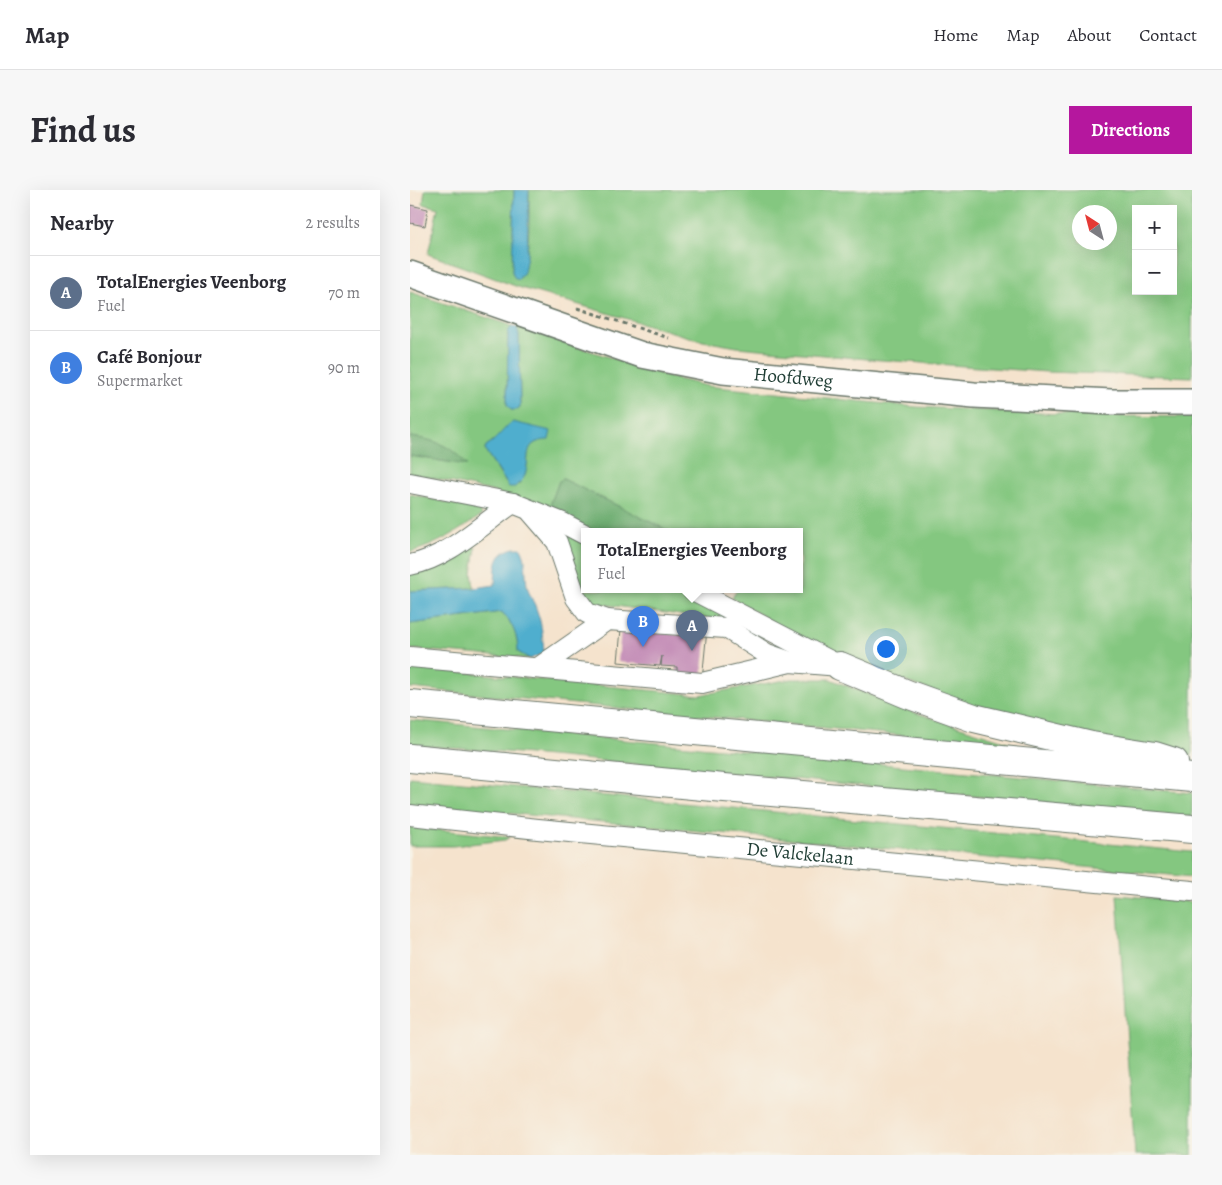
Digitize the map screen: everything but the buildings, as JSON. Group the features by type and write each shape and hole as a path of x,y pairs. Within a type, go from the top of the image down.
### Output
{"highway":[{"path":"840,666 907,694 974,718 1092,746 1156,756 1192,767"},
{"path":"410,704 1192,778"},
{"path":"410,758 1192,829"}],"main road":[{"name":"Hoofdweg","path":"410,274 642,355 722,372 974,395 1111,402 1192,402"}],"street":[{"path":"410,482 521,506 581,533"},
{"path":"410,565 420,563 458,544 521,506"},
{"path":"521,506 556,542 576,598 587,612 607,620 726,628 767,654 790,662 840,666"},
{"path":"699,593 840,666"},
{"path":"538,668 607,620"},
{"path":"410,657 702,683 790,662"},
{"name":"De Valckelaan","path":"410,815 548,830 1192,891"}],"path":[{"path":"575,308 676,340"}],"green space":[{"path":"425,190 514,190 512,272 519,279 526,262 529,190 1192,190 1192,377 1047,372 867,359 737,347 703,341 518,287 428,254 438,208 423,204"},
{"path":"410,292 512,326 508,332 507,405 511,410 516,410 520,407 519,335 517,327 673,378 707,386 917,407 1101,416 1192,417 1192,756 1115,748 1046,731 827,654 732,598 735,593 803,593 803,528 663,528 563,479 559,481 548,511 491,491 410,473 410,456 466,465 448,448 427,440 410,437","holes":["509,424 541,440 529,449 527,464 519,484 515,485 505,482 485,450 486,446 500,436"]},
{"path":"410,437 442,445 455,453 467,465 410,456"},
{"path":"563,479 663,528 587,528 548,511 559,481"},
{"path":"410,494 479,510 482,515 438,542 410,552"},
{"path":"552,525 581,540 581,589"},
{"path":"472,546 476,548 472,573 474,588 410,591 410,573"},
{"path":"583,593 685,593 730,616 730,622 587,602"},
{"path":"502,612 514,630 518,652 530,659 410,649 410,624"},
{"path":"410,667 699,695 792,679 830,679 910,711 1023,747 410,688"},
{"path":"410,720 1192,793 1192,817 519,753 410,745"},
{"path":"410,777 1192,852 1192,877 410,804"},
{"path":"410,827 510,837 505,840 453,846 410,846"},
{"path":"1117,895 1192,902 1192,1155 1135,1155"}],"water":[{"path":"514,190 529,190 527,255 524,272 518,280 512,272"},
{"path":"512,326 517,327 519,335 520,407 516,410 511,410 507,405 508,332"},
{"path":"513,422 551,431 549,440 534,443 531,447 524,477 515,487 509,487 485,450 486,446"},
{"path":"521,548 523,552 527,584 540,621 544,653 530,659 518,652 514,630 502,612 410,624 410,591 474,588 495,585 496,567 499,557 507,550"}],"place":[{"name":"Café Bonjour","path":"643,647"},
{"name":"TotalEnergies Veenborg","path":"692,651"}]}
